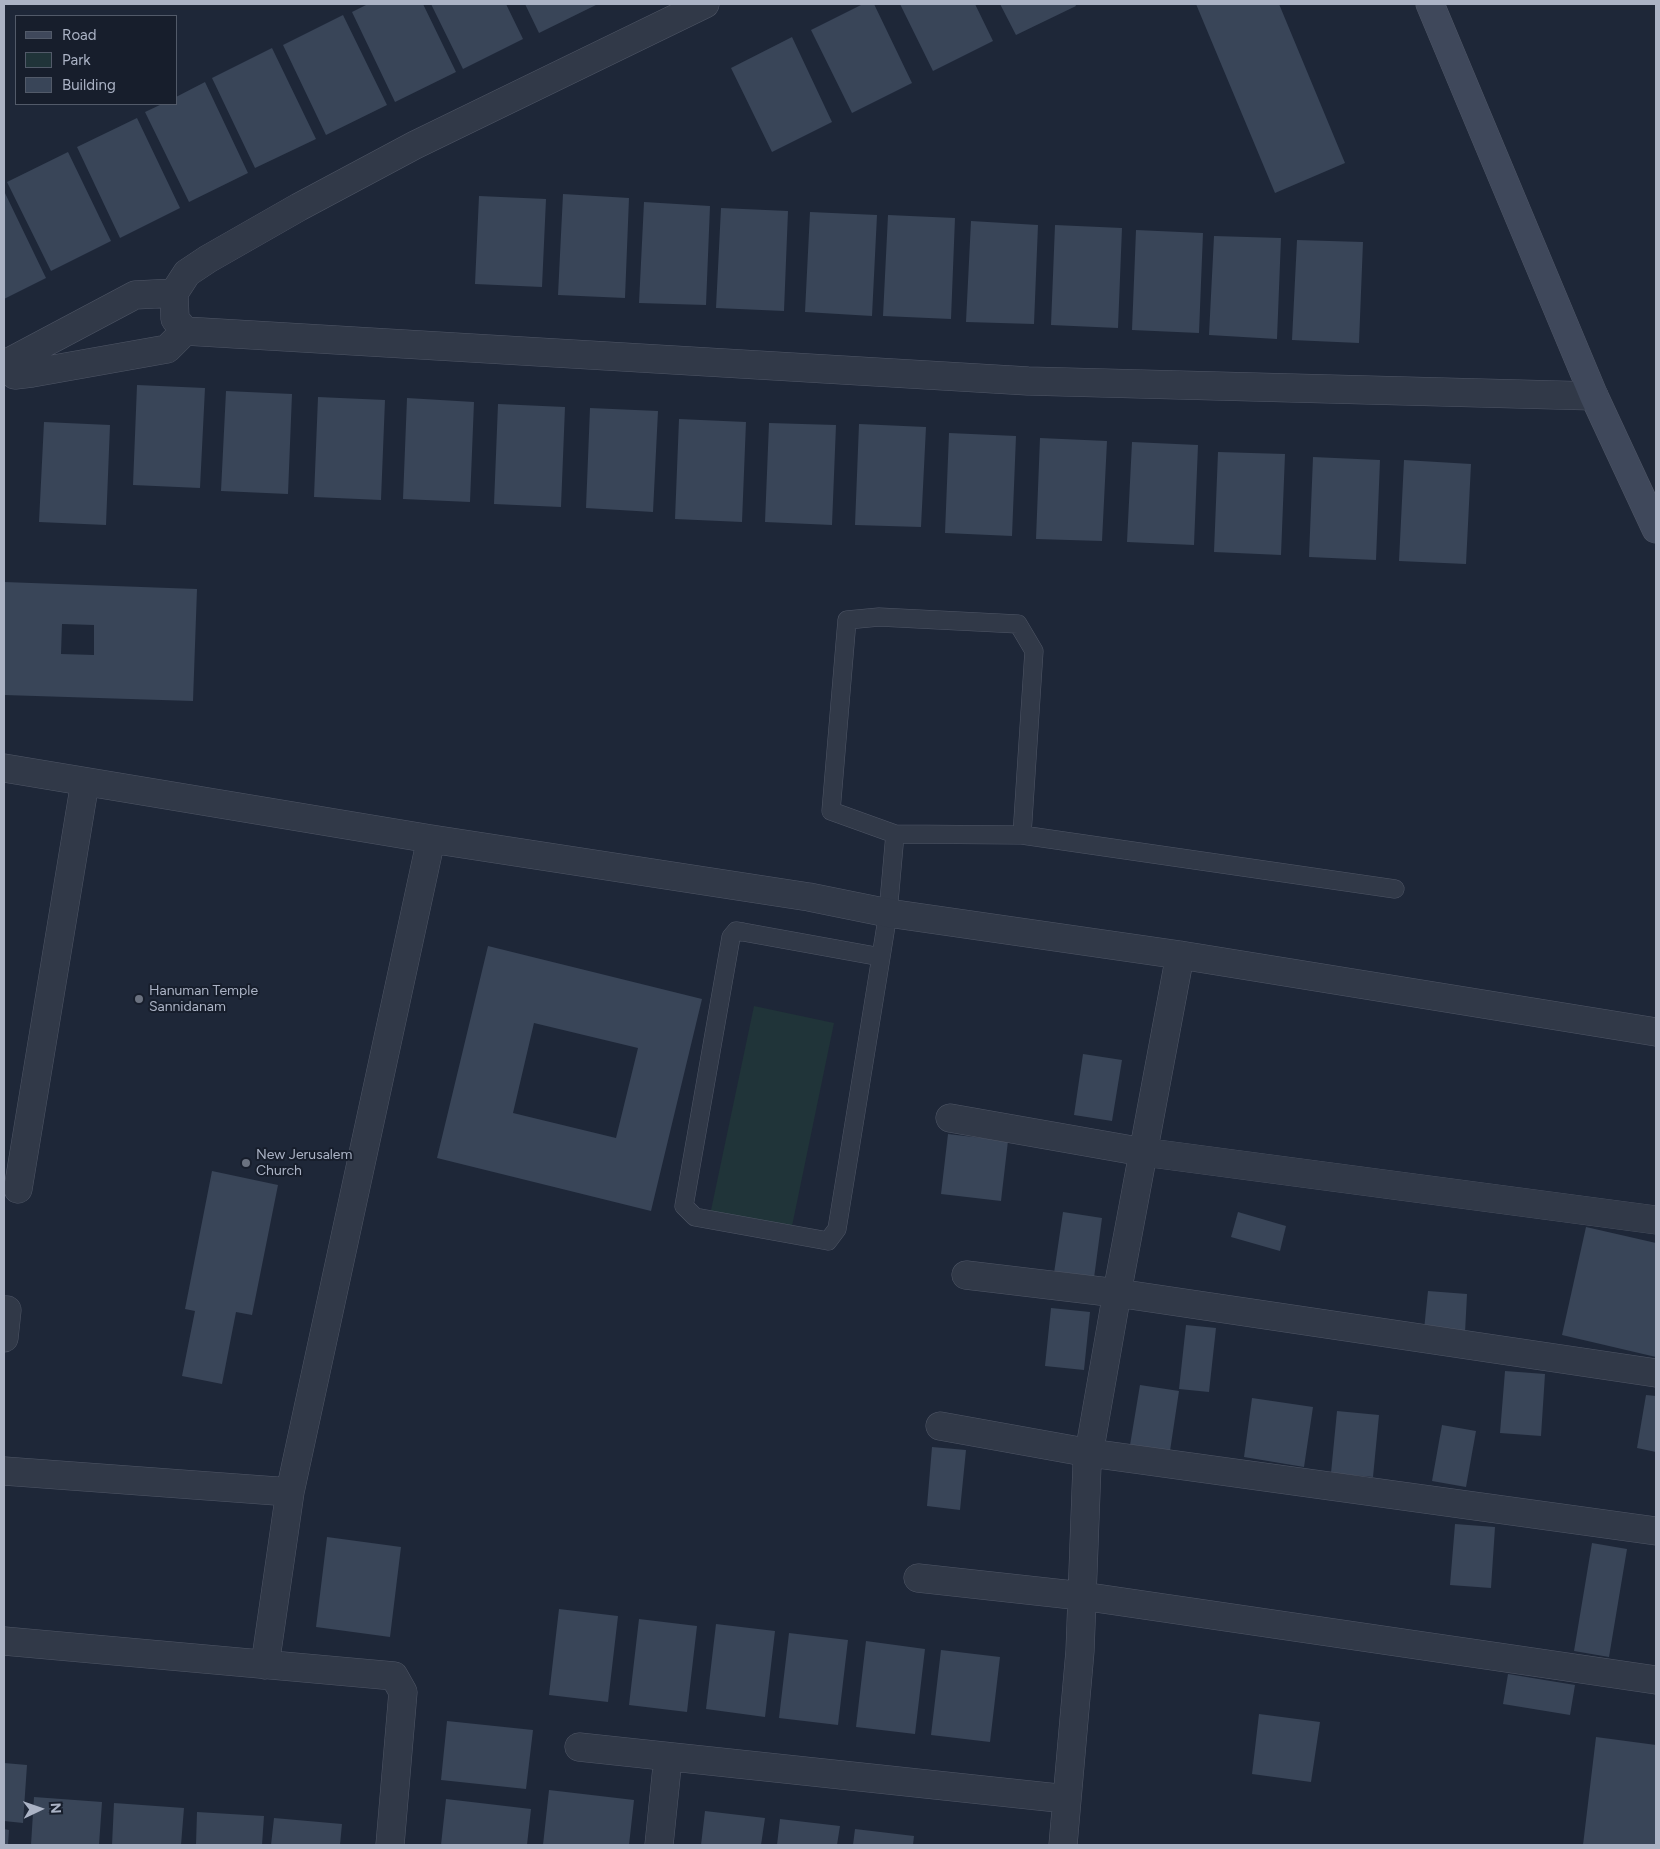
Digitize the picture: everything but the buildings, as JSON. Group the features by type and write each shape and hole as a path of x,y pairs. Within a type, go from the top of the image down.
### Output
{"main road":[{"path":"1430,4 1594,396 1656,529"}],"street":[{"path":"704,4 415,145 299,207 187,273 174,293 175,319 186,331 1028,381 1594,396"},
{"path":"174,293 135,295 8,363 15,374 51,370 167,349 186,331"},
{"path":"4,768 431,839 809,897 888,913 1180,955 1656,1032"},
{"path":"18,1189 85,782"},
{"path":"265,1665 290,1492 431,839"},
{"path":"1062,1845 1080,1651 1088,1465 1117,1293 1180,955"},
{"path":"950,1118 1143,1152 1656,1220"},
{"path":"966,1275 1117,1293 1656,1373"},
{"path":"4,1310 7,1310 4,1338"},
{"path":"940,1426 1090,1454 1656,1531"},
{"path":"4,1470 290,1492"},
{"path":"918,1578 1082,1596 1656,1680"},
{"path":"4,1642 394,1676 403,1692 390,1845"},
{"path":"579,1747 1067,1799"},
{"path":"659,1845 668,1756"}],"lane":[{"path":"1022,836 1034,651 1018,624 879,617 847,620 831,811 895,834 1022,836 1395,889"},
{"path":"881,957 736,931 731,937 684,1206 695,1217 828,1241 837,1230 881,957 888,913 895,834"}],"green space":[{"path":"754,1006 834,1023 791,1231 710,1215"}],"place":[{"name":"Hanuman Temple Sannidanam","path":"139,999"},
{"name":"New Jerusalem Church","path":"246,1163"}]}
